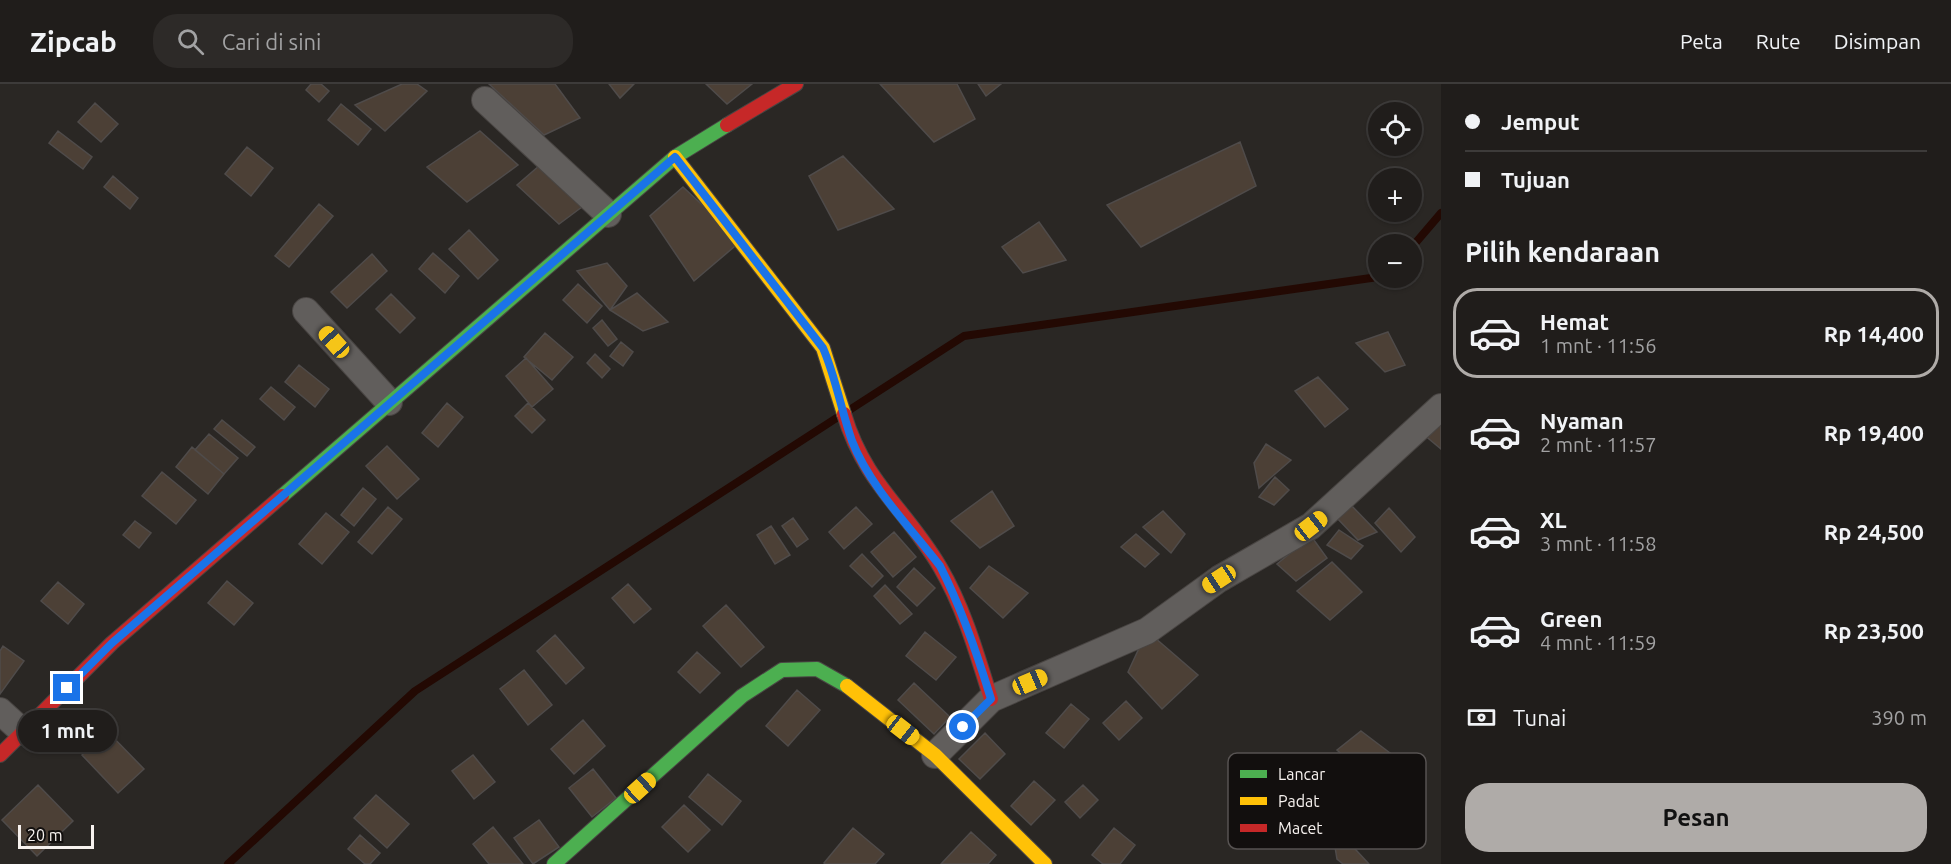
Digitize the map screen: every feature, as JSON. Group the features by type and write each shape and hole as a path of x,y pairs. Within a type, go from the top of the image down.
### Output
{"street":[{"path":"0,755 112,643 675,157 796,84"},
{"path":"485,100 608,214"},
{"path":"675,157 823,348 834,374 852,441 885,495 940,566 969,630 991,699"},
{"path":"306,311 389,402"},
{"path":"934,755 991,699 1147,631 1219,579 1311,526 1441,407"},
{"path":"554,864 742,696 782,670 817,669 839,680 934,755 1045,864"},
{"path":"0,711 22,732"}],"building":[{"path":"311,84 321,84 329,91 319,102 306,90"},
{"path":"402,84 417,84 427,91 385,131 355,105"},
{"path":"489,84 555,84 580,118 544,135"},
{"path":"609,84 634,84 620,98"},
{"path":"706,84 752,84 727,104"},
{"path":"880,84 957,84 975,119 934,142"},
{"path":"978,84 1001,84 986,96"},
{"path":"95,103 118,124 101,142 78,122"},
{"path":"341,104 371,129 358,145 328,120"},
{"path":"58,131 92,157 83,169 49,143"},
{"path":"480,131 518,165 467,202 427,167"},
{"path":"1240,142 1256,186 1141,247 1107,205"},
{"path":"247,147 273,168 251,196 225,174"},
{"path":"843,156 894,209 838,230 809,176"},
{"path":"547,159 586,204 559,224 517,185"},
{"path":"113,176 138,198 130,209 104,187"},
{"path":"683,187 741,241 694,281 650,216"},
{"path":"319,204 333,216 289,267 275,256"},
{"path":"1039,222 1066,260 1023,273 1002,247"},
{"path":"469,230 498,260 478,279 449,249"},
{"path":"433,253 459,276 445,293 419,269"},
{"path":"372,254 387,271 347,308 331,292"},
{"path":"607,263 627,286 610,310 577,271"},
{"path":"578,284 602,306 587,323 563,300"},
{"path":"637,293 668,322 643,331 610,310"},
{"path":"391,294 415,318 400,333 376,309"},
{"path":"602,320 617,339 608,346 593,328"},
{"path":"1388,332 1405,365 1385,372 1356,343"},
{"path":"545,333 573,357 552,380 524,357"},
{"path":"621,342 633,352 623,366 610,356"},
{"path":"595,354 610,369 602,378 587,363"},
{"path":"526,358 553,389 532,407 506,376"},
{"path":"299,365 329,389 315,407 285,382"},
{"path":"1318,377 1348,409 1325,427 1295,391"},
{"path":"271,387 295,407 284,420 260,399"},
{"path":"447,403 463,417 438,447 422,433"},
{"path":"528,403 545,420 532,433 515,416"},
{"path":"1441,417 1441,449 1423,434"},
{"path":"222,420 255,447 247,456 214,429"},
{"path":"209,434 238,458 224,474 195,450"},
{"path":"1266,444 1291,460 1259,488 1254,463"},
{"path":"387,446 419,479 397,499 366,466"},
{"path":"192,447 224,474 208,494 176,467"},
{"path":"162,472 196,500 176,524 142,496"},
{"path":"1275,477 1289,490 1274,505 1259,497"},
{"path":"363,488 376,499 354,526 341,515"},
{"path":"992,491 1014,526 980,548 951,521"},
{"path":"1350,504 1377,532 1358,540 1336,517"},
{"path":"388,507 402,519 372,554 358,542"},
{"path":"856,507 872,524 844,549 829,532"},
{"path":"1389,508 1415,537 1401,552 1375,523"},
{"path":"1163,511 1185,534 1171,553 1143,527"},
{"path":"326,513 349,532 322,564 299,544"},
{"path":"793,518 808,539 797,547 782,526"},
{"path":"135,521 151,533 139,548 123,535"},
{"path":"771,526 790,555 775,564 757,535"},
{"path":"1339,530 1363,546 1351,559 1327,545"},
{"path":"894,532 916,557 893,577 871,552"},
{"path":"1136,534 1159,554 1145,567 1121,547"},
{"path":"1311,536 1327,558 1296,581 1277,564"},
{"path":"862,554 883,576 872,587 850,566"},
{"path":"1332,562 1362,592 1330,620 1297,591"},
{"path":"989,566 1028,593 1003,618 970,588"},
{"path":"914,568 935,588 917,606 897,587"},
{"path":"227,581 253,603 234,625 208,603"},
{"path":"58,582 84,604 68,624 41,601"},
{"path":"628,584 651,609 634,623 612,598"},
{"path":"885,585 912,614 900,624 874,596"},
{"path":"726,605 764,647 741,667 703,626"},
{"path":"1147,631 1198,675 1162,709 1128,672"},
{"path":"925,632 956,657 936,680 906,656"},
{"path":"555,635 584,668 566,684 537,651"},
{"path":"3,646 24,661 0,694 0,651"},
{"path":"697,652 720,673 700,693 678,672"},
{"path":"524,670 552,705 528,725 500,689"},
{"path":"914,683 950,717 934,734 898,700"},
{"path":"797,690 820,710 788,746 766,726"},
{"path":"1126,701 1142,718 1119,740 1103,723"},
{"path":"1071,704 1089,719 1064,748 1046,733"},
{"path":"583,720 605,746 574,774 551,749"},
{"path":"107,731 144,769 118,793 82,755"},
{"path":"1361,731 1390,753 1340,753 1337,750"},
{"path":"985,733 1005,754 980,779 959,759"},
{"path":"473,755 495,782 474,799 452,771"},
{"path":"593,769 616,798 592,817 569,788"},
{"path":"708,774 741,801 722,825 689,797"},
{"path":"1034,781 1055,800 1031,825 1011,806"},
{"path":"38,785 73,821 37,856 2,820"},
{"path":"1083,785 1098,800 1080,818 1065,802"},
{"path":"376,795 409,824 387,848 354,818"},
{"path":"684,805 710,830 688,852 662,827"},
{"path":"539,820 559,847 533,864 514,838"},
{"path":"493,827 523,864 489,864 473,844"},
{"path":"853,828 884,854 875,864 825,864 824,863"},
{"path":"1114,828 1135,845 1120,864 1103,864 1092,855"},
{"path":"971,832 996,855 988,864 941,864"},
{"path":"360,835 380,853 370,864 365,864 348,849"},
{"path":"1335,849 1355,849 1369,864 1343,864 1337,859"}],"waterway":[{"path":"1422,235 1441,213"},
{"path":"851,409 964,336 1368,278"},
{"path":"228,864 415,691 838,417"}],"traffic: fast":[{"path":"282,496 675,157 727,125"},
{"path":"554,864 742,696 782,670 817,669 847,686"}],"traffic: slow":[{"path":"675,157 823,348 844,414"},
{"path":"847,686 935,755 1045,864"}],"traffic: jam":[{"path":"727,125 796,84"},
{"path":"844,414 863,459 887,495 914,528 949,583 969,632 991,699"},
{"path":"0,755 112,643 282,496"}],"route":[{"path":"67,688 112,643 675,157 823,348 834,374 852,441 866,468 940,566 969,630 991,699 963,727"}]}
